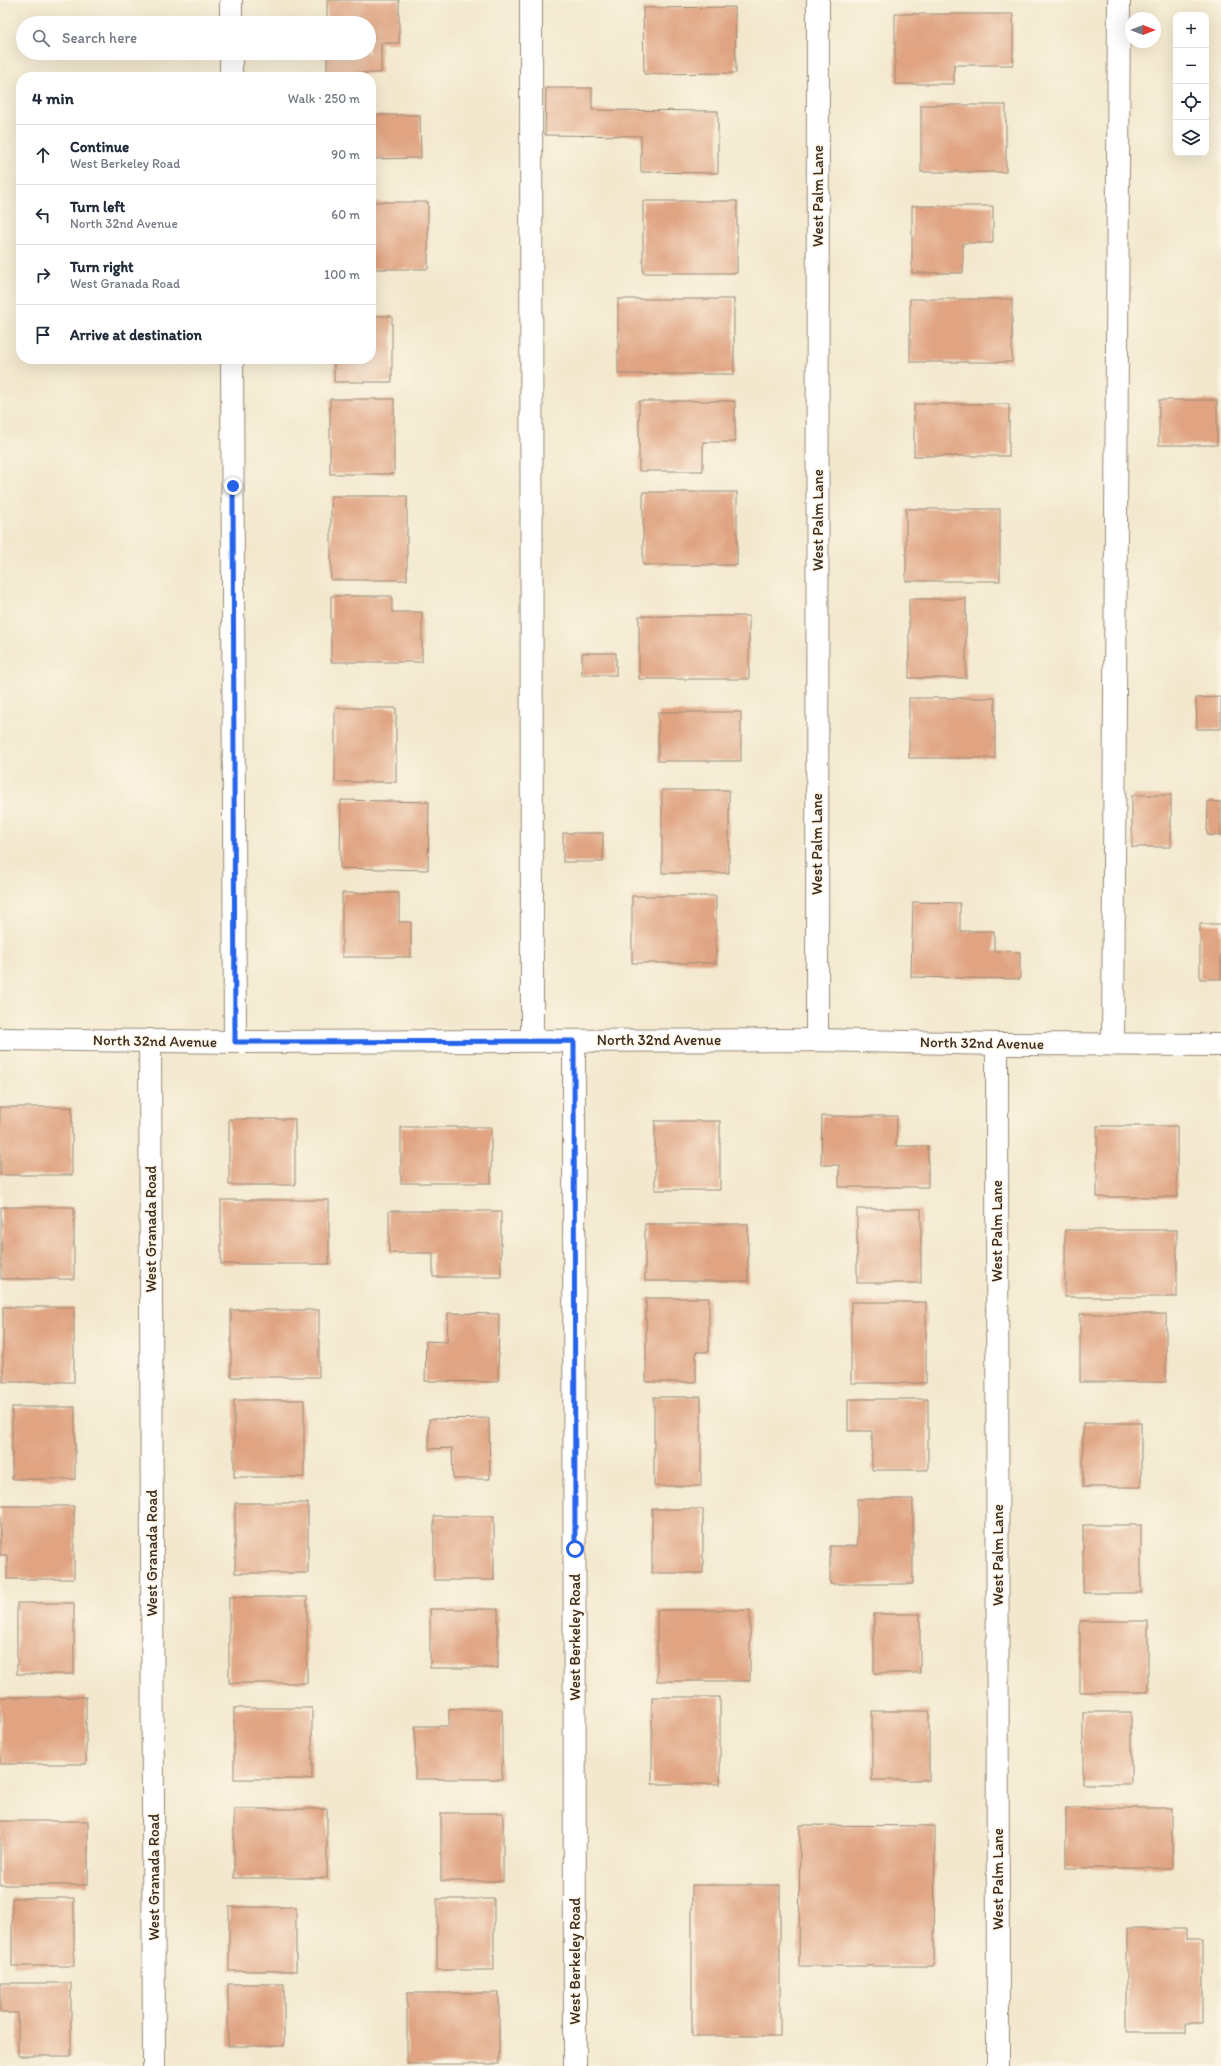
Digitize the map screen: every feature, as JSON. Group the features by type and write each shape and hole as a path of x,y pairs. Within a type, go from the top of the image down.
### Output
{"street":[{"path":"231,0 231,16"},
{"path":"531,0 532,1040"},
{"name":"West Palm Lane","path":"817,1040 818,0"},
{"path":"1113,1044 1119,0"},
{"path":"231,60 231,72"},
{"path":"232,364 235,1042"},
{"name":"North 32nd Avenue","path":"0,1039 235,1042 817,1040 997,1044 1221,1045"},
{"name":"West Granada Road","path":"150,1040 154,2066"},
{"name":"West Berkeley Road","path":"574,1041 575,2066"},
{"name":"West Palm Lane","path":"997,1044 998,2066"}],"building":[{"path":"327,0 399,0 399,43 381,43 381,73 327,72 327,60 376,60 376,16 327,16"},
{"path":"735,7 736,73 644,74 643,8"},
{"path":"895,14 1013,14 1013,65 954,65 954,84 895,84"},
{"path":"546,88 592,88 592,110 718,111 718,173 641,172 641,136 545,135"},
{"path":"921,105 1006,105 1006,172 921,172"},
{"path":"376,115 420,115 421,158 376,159"},
{"path":"643,201 737,201 737,273 643,273"},
{"path":"376,202 428,202 428,269 376,269"},
{"path":"912,206 993,206 993,243 963,243 963,273 912,273"},
{"path":"618,299 734,299 734,374 618,374"},
{"path":"910,299 1012,299 1012,362 910,362"},
{"path":"376,316 392,316 392,382 334,382 334,364 376,364"},
{"path":"330,399 394,399 394,474 330,474"},
{"path":"1159,400 1217,400 1217,445 1159,445"},
{"path":"639,401 735,401 735,442 703,442 703,471 639,471"},
{"path":"914,404 1009,404 1009,456 914,456"},
{"path":"643,492 737,492 737,565 643,565"},
{"path":"331,496 407,496 407,580 331,580"},
{"path":"906,509 1000,509 1000,581 906,581"},
{"path":"331,596 392,596 392,612 422,612 422,662 331,662"},
{"path":"909,599 966,599 966,678 909,678"},
{"path":"639,616 749,616 749,679 639,679"},
{"path":"582,653 616,653 616,675 582,675"},
{"path":"1221,697 1221,729 1197,729 1196,698"},
{"path":"909,698 995,698 995,758 909,758"},
{"path":"335,708 396,708 396,782 335,782"},
{"path":"658,712 741,712 741,761 658,761"},
{"path":"662,790 729,790 729,873 662,873"},
{"path":"1132,795 1171,795 1171,847 1132,847"},
{"path":"341,800 429,802 428,870 340,868"},
{"path":"1208,801 1221,802 1221,836 1207,835"},
{"path":"563,833 603,833 603,862 563,862"},
{"path":"342,893 399,893 399,922 411,922 411,957 342,957"},
{"path":"632,896 716,896 716,963 632,963"},
{"path":"913,902 960,903 960,931 994,931 994,951 1020,952 1020,979 911,977"},
{"path":"1200,924 1221,924 1221,979 1200,979"},
{"path":"0,1107 72,1107 72,1175 0,1175"},
{"path":"822,1116 897,1116 896,1146 928,1146 928,1187 839,1187 839,1165 821,1165"},
{"path":"229,1119 295,1119 295,1185 229,1185"},
{"path":"655,1121 720,1121 720,1190 655,1190"},
{"path":"1097,1126 1177,1126 1177,1197 1097,1197"},
{"path":"401,1127 491,1127 491,1183 401,1183"},
{"path":"221,1200 329,1200 329,1264 221,1264"},
{"path":"1,1207 74,1207 74,1279 1,1279"},
{"path":"857,1209 921,1209 921,1283 857,1283"},
{"path":"389,1211 501,1211 501,1277 433,1277 433,1253 389,1253"},
{"path":"645,1224 748,1224 748,1281 645,1281"},
{"path":"1065,1230 1177,1230 1177,1297 1065,1297"},
{"path":"646,1298 709,1298 709,1352 696,1352 696,1382 646,1382"},
{"path":"851,1302 926,1302 926,1383 851,1383"},
{"path":"3,1307 74,1307 74,1382 3,1382"},
{"path":"231,1310 319,1310 319,1377 231,1377"},
{"path":"448,1313 499,1314 498,1382 425,1381 426,1341 447,1342"},
{"path":"1080,1314 1166,1314 1166,1382 1080,1382"},
{"path":"654,1397 701,1397 701,1486 654,1486"},
{"path":"848,1399 928,1399 928,1470 872,1470 872,1431 848,1431"},
{"path":"234,1400 304,1400 304,1477 234,1477"},
{"path":"12,1407 75,1407 75,1479 12,1479"},
{"path":"489,1418 490,1479 453,1479 452,1448 429,1449 429,1419"},
{"path":"1083,1423 1141,1423 1141,1487 1083,1487"},
{"path":"857,1499 913,1499 913,1584 830,1584 830,1546 857,1546"},
{"path":"235,1503 308,1503 308,1573 235,1573"},
{"path":"0,1506 74,1506 74,1579 7,1579 7,1555 0,1555"},
{"path":"652,1509 703,1509 703,1573 652,1573"},
{"path":"434,1516 494,1516 494,1580 434,1580"},
{"path":"1083,1525 1141,1525 1141,1593 1083,1593"},
{"path":"229,1597 307,1597 307,1683 229,1683"},
{"path":"17,1603 74,1603 74,1674 17,1674"},
{"path":"430,1609 498,1609 498,1668 430,1668"},
{"path":"657,1610 750,1610 750,1681 657,1681"},
{"path":"874,1614 920,1614 920,1673 874,1673"},
{"path":"1080,1621 1148,1621 1148,1692 1080,1692"},
{"path":"0,1697 86,1697 86,1764 0,1764"},
{"path":"652,1697 720,1697 720,1784 652,1784"},
{"path":"234,1708 312,1708 312,1779 234,1779"},
{"path":"449,1709 502,1709 502,1779 415,1779 415,1726 449,1726"},
{"path":"872,1711 929,1711 929,1780 872,1780"},
{"path":"1083,1712 1131,1712 1131,1784 1083,1784"},
{"path":"1066,1808 1172,1808 1172,1868 1066,1868"},
{"path":"234,1809 327,1809 327,1878 234,1878"},
{"path":"441,1813 503,1813 503,1881 441,1881"},
{"path":"0,1821 88,1821 88,1885 0,1885"},
{"path":"800,1825 935,1826 934,1966 799,1966"},
{"path":"692,1885 780,1885 780,2036 692,2036"},
{"path":"12,1898 74,1898 74,1966 12,1966"},
{"path":"437,1899 494,1899 494,1970 437,1970"},
{"path":"229,1907 296,1907 296,1971 229,1971"},
{"path":"1127,1929 1186,1929 1186,1941 1203,1941 1203,2024 1186,2024 1186,2032 1127,2032"},
{"path":"0,1983 71,1983 71,2056 18,2056 18,2013 0,2013"},
{"path":"228,1984 284,1984 284,2046 228,2046"},
{"path":"407,1993 499,1993 499,2064 407,2064"}],"route":[{"path":"233,486 235,1042 574,1041 575,1549"}]}
